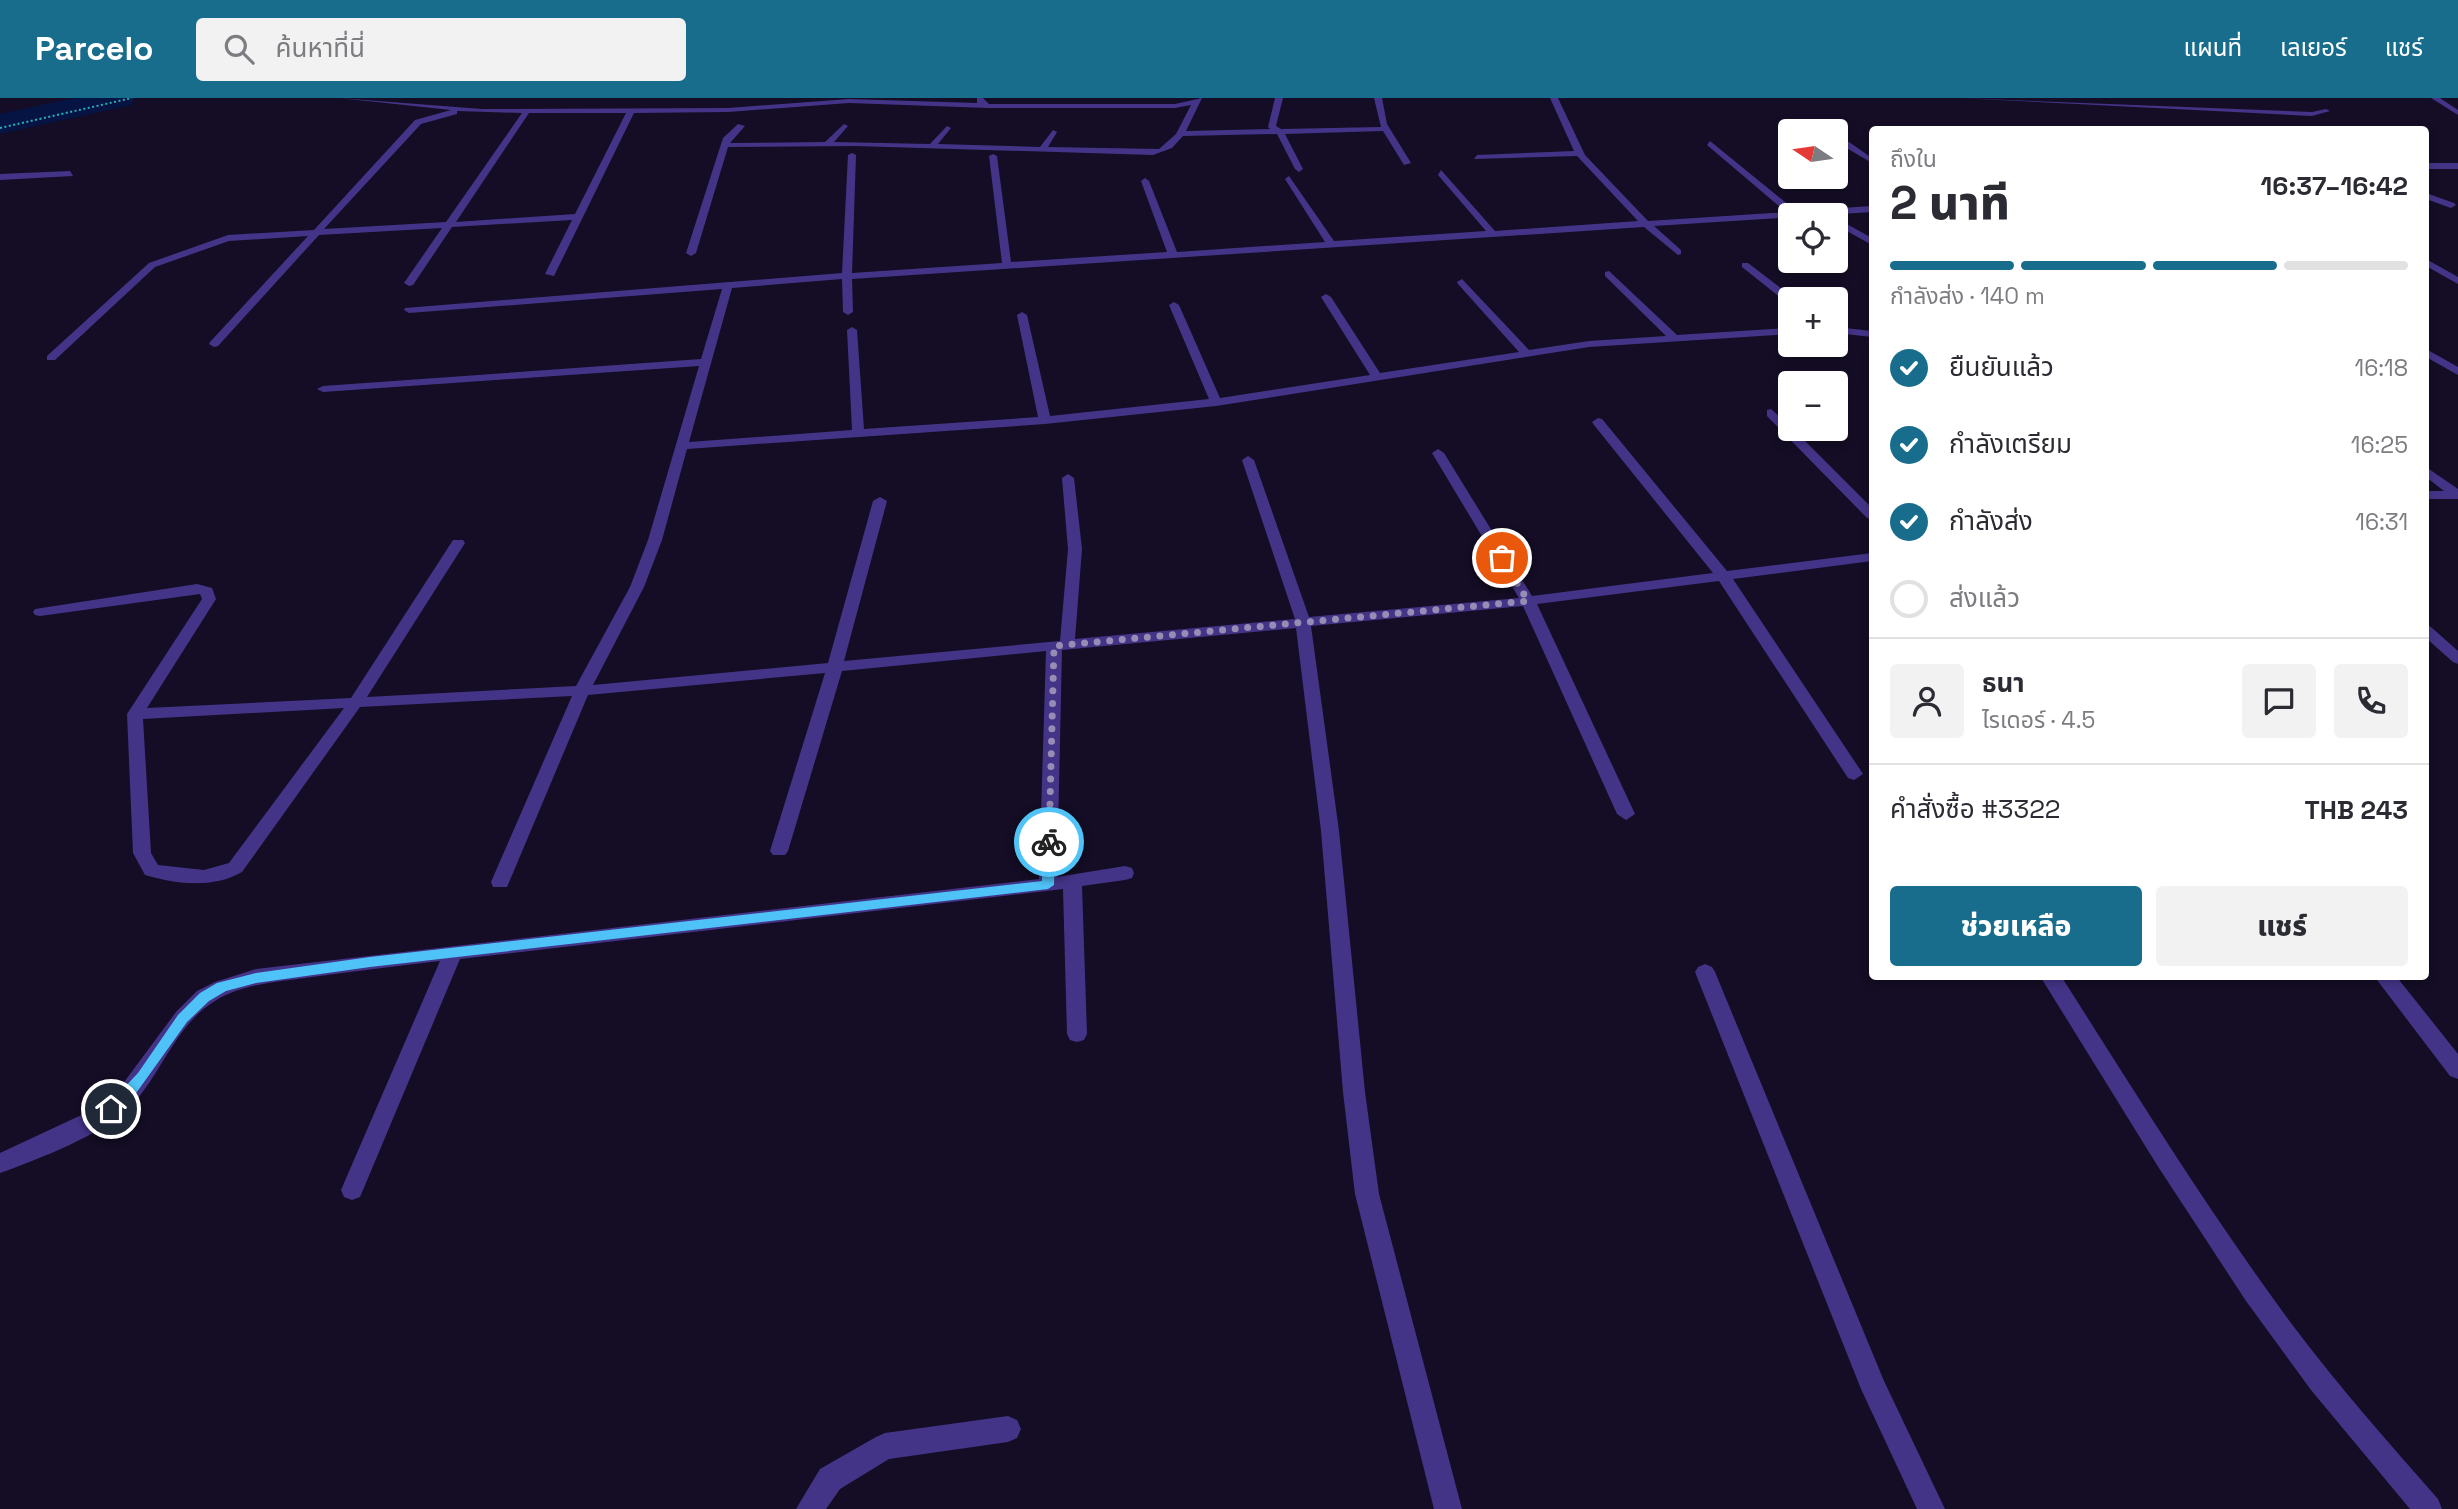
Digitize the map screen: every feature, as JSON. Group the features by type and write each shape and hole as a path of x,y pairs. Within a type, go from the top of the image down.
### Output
{"street":[{"path":"343,98 390,100 476,110 527,111 770,108 881,100 988,106 1175,106 1197,100"},
{"path":"572,110 588,98"},
{"path":"676,110 688,98"},
{"path":"770,108 782,98"},
{"path":"981,98 981,103 988,106"},
{"path":"1279,98 1272,127 1281,133 1299,169"},
{"path":"1378,98 1378,113 1384,129 1407,163"},
{"path":"1554,98 1580,153 1646,224 1678,252"},
{"path":"1963,98 2326,113 2317,105"},
{"path":"2435,98 2458,113"},
{"path":"726,145 827,144 1153,153 1174,146 1197,100"},
{"path":"476,110 484,104"},
{"path":"214,344 418,122 464,109"},
{"path":"550,274 631,110"},
{"path":"410,283 527,111"},
{"path":"691,253 727,138 741,126"},
{"path":"827,144 844,126"},
{"path":"932,146 947,128"},
{"path":"1180,134 1384,129"},
{"path":"1043,149 1053,132"},
{"path":"1710,143 1781,203"},
{"path":"1848,145 1869,159"},
{"path":"1477,158 1580,153"},
{"path":"848,312 852,155"},
{"path":"993,156 1007,266"},
{"path":"2429,166 2458,166"},
{"path":"1441,173 1491,232"},
{"path":"0,177 70,174"},
{"path":"1289,180 1330,243"},
{"path":"1145,181 1173,255"},
{"path":"2429,197 2451,205"},
{"path":"1848,211 1869,209"},
{"path":"410,310 847,276 1778,215"},
{"path":"51,358 152,265 228,238 578,217"},
{"path":"1848,228 1869,240"},
{"path":"2429,264 2458,281"},
{"path":"1745,265 1778,291"},
{"path":"1609,274 1673,337"},
{"path":"1462,282 1525,352"},
{"path":"500,882 582,691 637,587 656,540 728,285"},
{"path":"1326,297 1377,377"},
{"path":"1174,305 1216,402"},
{"path":"1022,315 1045,420"},
{"path":"852,330 858,433"},
{"path":"1848,331 1869,334"},
{"path":"684,446 1045,420 1216,402 1525,352 1673,337 1778,332"},
{"path":"2429,354 2458,372"},
{"path":"323,389 706,362"},
{"path":"1771,412 1869,512"},
{"path":"1598,422 1724,577 1854,774"},
{"path":"1437,453 1528,601 1626,814"},
{"path":"1248,460 1303,621 1330,831 1354,1092 1367,1194 1448,1509"},
{"path":"2429,473 2458,494"},
{"path":"1048,885 1060,646 1075,549 1068,478"},
{"path":"2429,495 2458,494"},
{"path":"779,851 835,667 880,501"},
{"path":"40,612 197,588 207,592 209,599 135,714 142,853 152,870 194,876 221,874 235,868 357,704 414,619 458,544"},
{"path":"135,714 582,691 1528,601 1869,557"},
{"path":"2429,633 2458,659"},
{"path":"0,1163 98,1118 124,1099 183,1018 204,997 222,987 256,978 1048,885 1125,873"},
{"path":"1072,881 1077,1034"},
{"path":"352,1190 453,953"},
{"path":"1705,972 1874,1389 1931,1509"},
{"path":"2053,980 2219,1241 2287,1338 2358,1428 2428,1509"},
{"path":"2387,980 2458,1070"},
{"path":"810,1509 830,1479 884,1446 1008,1429"}],"path":[{"path":"0,128 132,98"}],"waterway":[{"path":"0,124 119,98"}],"way so far":[{"path":"1049,842 1054,646 1528,601 1502,558"}],"route":[{"path":"111,1109 124,1099 142,1077 183,1018 204,997 222,987 256,978 370,962 1048,885 1049,842"}]}
